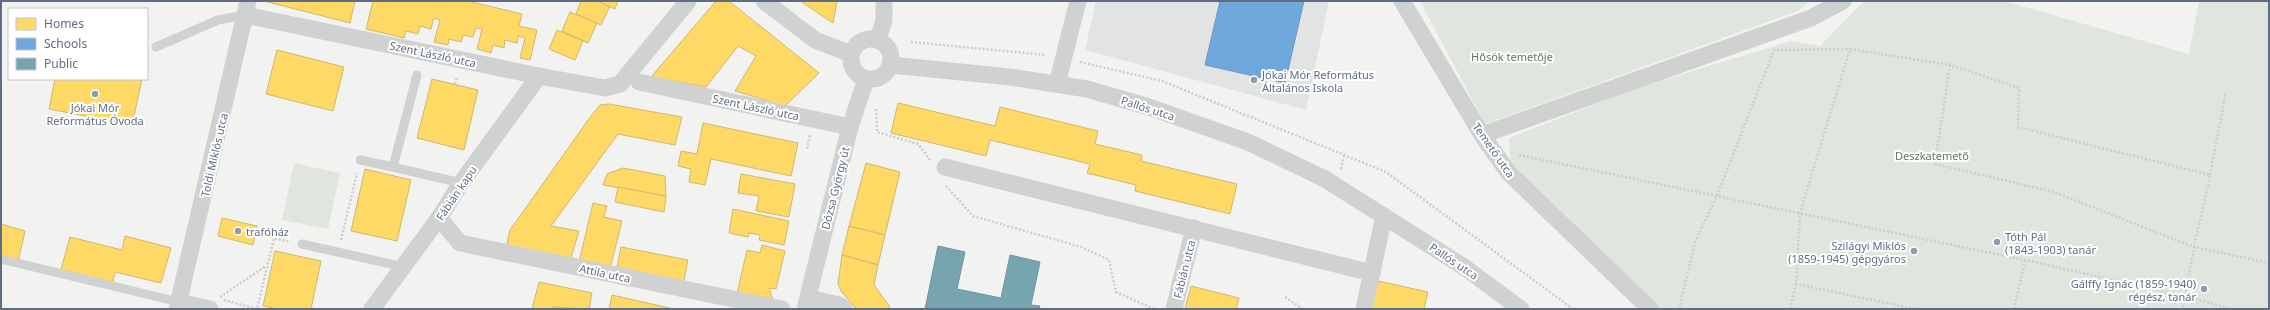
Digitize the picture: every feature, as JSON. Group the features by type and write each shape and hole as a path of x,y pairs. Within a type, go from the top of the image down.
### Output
{"street":[{"name":"Szent László utca","path":"247,8 539,76 605,88 620,84 688,1"},
{"path":"764,1 815,40 851,54"},
{"path":"878,40 884,20 884,1"},
{"path":"1057,84 1078,1"},
{"name":"Temető utca","path":"1402,1 1482,135 1508,172 1650,309"},
{"path":"1482,135 1811,18 1843,1"},
{"name":"Toldi Miklós utca","path":"178,305 247,8"},
{"path":"870,39 878,40 890,51 891,65 881,77 866,79 854,70 851,62 851,54 861,41 870,39"},
{"name":"Pallós utca","path":"891,65 968,72 1087,89 1146,106 1248,142 1325,179 1464,267 1522,309"},
{"name":"Fábián kapu","path":"372,309 404,267 439,218 461,183 539,76"},
{"name":"Dózsa György út","path":"844,309 839,305 807,303 850,127 866,79"},
{"name":"Szent László utca","path":"639,82 850,127"},
{"path":"940,171 1194,228 1372,273"},
{"path":"1364,309 1384,216"},
{"name":"Attila utca","path":"439,218 460,243 782,309"},
{"name":"Fábián utca","path":"1174,309 1194,228"},
{"path":"178,305 210,309"}],"lane":[{"path":"156,47 247,8"},
{"path":"393,167 417,75"},
{"path":"360,160 461,183"},
{"path":"302,244 404,267"},
{"path":"1,259 178,305"}],"path":[{"path":"1790,309 1796,284 1800,213 1850,49"},
{"path":"1679,309 1695,242 1717,196 1774,50 1850,49 1950,66 2019,88 2018,127 2210,175"},
{"path":"1950,66 1935,164 2054,192 2194,247 2269,263"},
{"path":"455,84 457,76"},
{"path":"2183,309 2194,247 2226,92"},
{"path":"876,106 877,132 918,144 940,171 950,192 973,216 1081,247 1109,260 1116,292 1154,309"},
{"path":"1493,150 2025,260 2185,296 2231,309"},
{"path":"338,252 360,160"},
{"path":"267,266 218,298 257,309 274,238 302,244"},
{"path":"2014,309 2025,260"},
{"path":"1796,284 1915,309"},
{"path":"1285,297 1303,309"}],"shaded area":[{"name":"Jókai Mór Református Általános Iskola","path":"1096,1 1329,1 1306,110 1085,50"}],"green space":[{"name":"Hősök temetője","path":"1420,1 1810,1 1798,11 1485,124"},
{"name":"Deszkatemető","path":"1864,1 2004,1 2189,54 2199,1 2269,1 2269,309 1657,309 1511,166 1509,138 1634,89 1791,41 1820,46"},
{"path":"294,163 340,173 328,229 282,220"}],"building: Homes":[{"path":"264,1 355,1 350,23"},
{"path":"373,1 468,1 522,14 519,26 537,30 530,60 520,58 525,38 518,36 517,43 505,40 504,48 493,45 491,53 477,49 482,29 476,28 473,37 463,35 461,42 449,39 448,45 434,42 440,20 434,18 431,29 420,26 418,34 406,31 404,38 366,29"},
{"path":"581,1 598,1 610,6 601,25 576,14"},
{"path":"598,1 618,1 615,9"},
{"path":"716,1 729,1 819,73 785,106 735,91 756,56 738,46 706,87 651,77"},
{"path":"804,1 837,1 833,23 803,3"},
{"path":"570,12 597,23 588,43 562,31"},
{"path":"557,30 583,41 575,60 549,49"},
{"path":"277,50 344,67 333,111 266,94"},
{"path":"432,79 478,90 464,150 417,138"},
{"name":"Jókai Mór Református Óvoda","path":"55,80 142,80 132,125 49,109"},
{"path":"898,103 995,126 1000,107 1098,131 1095,144 1142,155 1141,161 1237,184 1230,214 1135,191 1136,185 1087,173 1090,164 990,140 986,156 891,133"},
{"path":"609,104 682,117 675,145 618,134 551,226 579,231 570,261 513,250 507,243 510,230 591,116 600,105"},
{"path":"703,123 798,143 791,176 711,159 705,185 689,182 691,169 678,166 681,151 697,154"},
{"path":"866,163 900,172 885,235 849,226"},
{"path":"623,168 665,176 666,196 603,185 607,174"},
{"path":"365,169 411,180 397,241 351,231"},
{"path":"741,174 795,184 789,217 756,211 759,196 738,193"},
{"path":"618,187 666,196 664,212 615,202"},
{"path":"593,203 607,206 604,217 622,221 609,273 578,266"},
{"path":"733,209 789,221 784,245 759,240 760,235 749,233 748,237 729,233"},
{"name":"trafóház","path":"222,218 257,226 253,245 218,236"},
{"path":"1,224 25,231 18,262 1,257"},
{"path":"849,226 885,235 878,265 842,255"},
{"path":"125,236 171,248 161,283 115,272 112,286 60,273 70,237 122,250"},
{"path":"762,245 785,251 776,289 769,288 775,307 736,298 747,250 760,253"},
{"path":"621,247 688,260 683,285 616,272"},
{"path":"275,251 321,261 311,309 278,309 263,306"},
{"path":"842,255 878,265 874,285 890,307 888,309 856,309 841,291 838,284"},
{"path":"1378,281 1428,292 1424,309 1371,309"},
{"path":"539,282 592,293 589,309 552,307 552,309 532,309"},
{"path":"1191,286 1239,298 1236,309 1185,309"},
{"path":"612,295 674,309 609,309"}],"building: Schools":[{"path":"1220,1 1304,1 1285,83 1205,65"}],"building: Public":[{"path":"938,246 965,252 957,289 1001,298 1010,255 1040,262 1031,305 1040,306 1039,309 925,309"}],"place":[{"name":"Jókai Mór Református Általános Iskola","path":"1254,80"},
{"name":"Jókai Mór Református Óvoda","path":"95,94"},
{"name":"trafóház","path":"238,231"},
{"name":"Tóth Pál (1843-1903) tanár","path":"1997,242"},
{"name":"Szilágyi Miklós (1859-1945) gépgyáros","path":"1914,251"},
{"name":"Gálffy Ignác (1859-1940) régész, tanár","path":"2204,289"}]}
